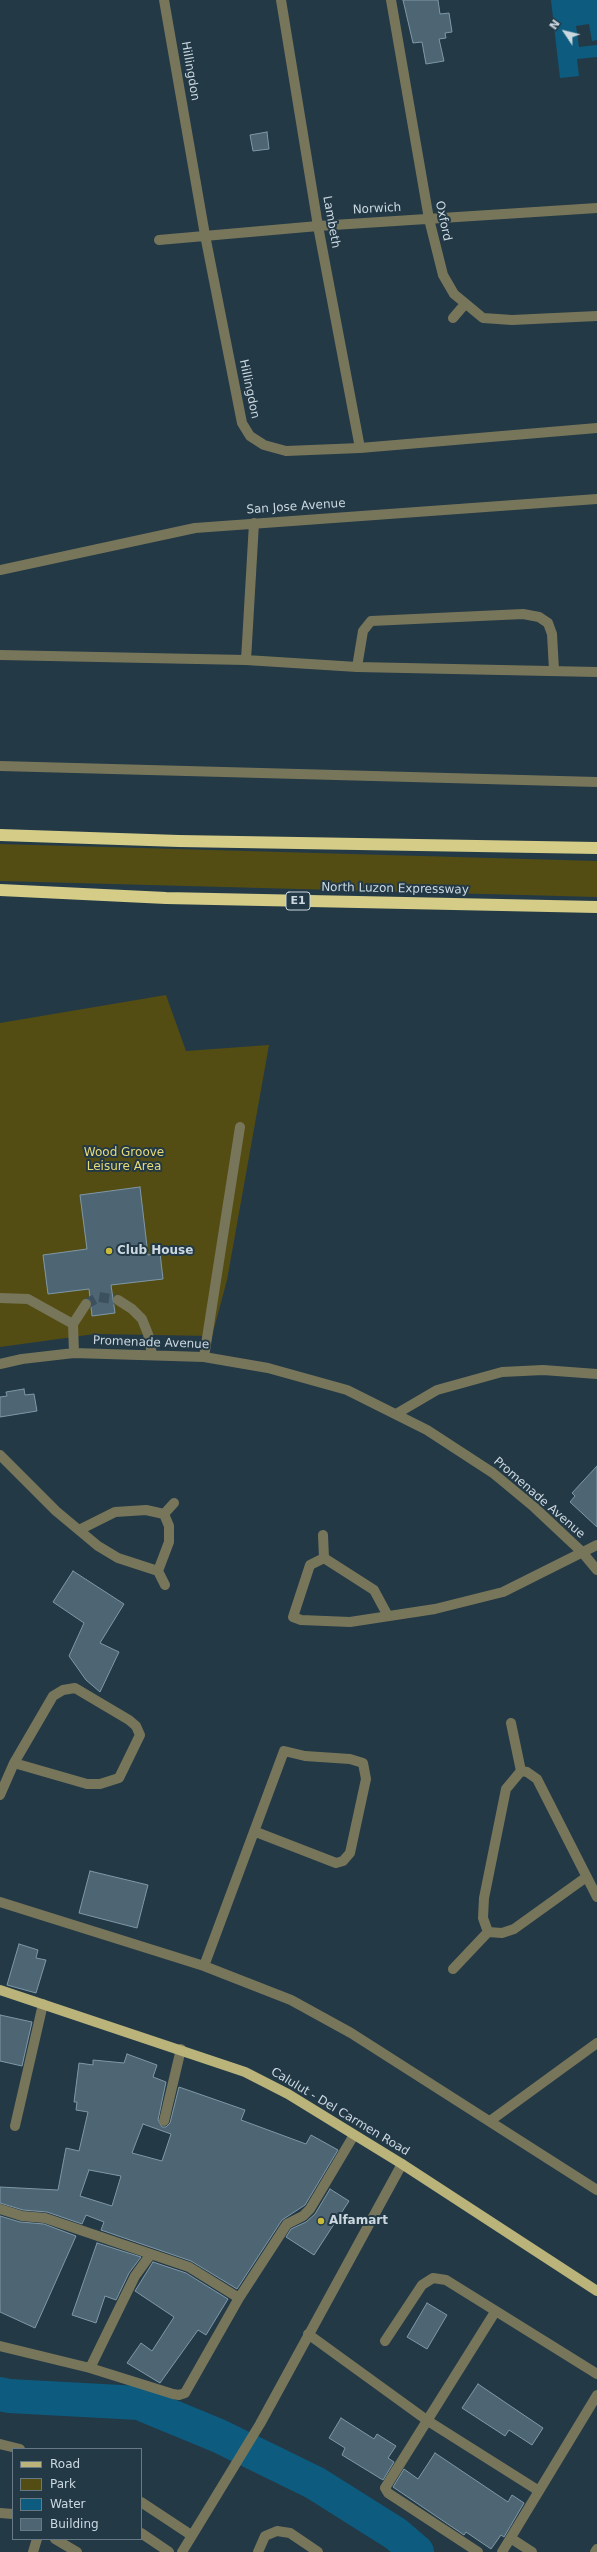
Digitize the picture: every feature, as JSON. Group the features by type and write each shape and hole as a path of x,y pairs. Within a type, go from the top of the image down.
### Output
{"highway":[{"path":"0,835 179,841 597,848"},
{"name":"North Luzon Expressway","path":"0,890 166,898 597,907"}],"main road":[{"name":"Calulut - Del Carmen Road","path":"0,1990 182,2049 245,2072 288,2094 402,2164 597,2291"}],"street":[{"name":"Hillingdon","path":"164,0 205,235 246,440 286,451 360,448 597,428"},
{"name":"Lambeth","path":"281,0 318,226 360,448"},
{"name":"Oxford","path":"391,0 429,220 442,275 454,294 484,318 512,320 597,316"},
{"name":"Norwich","path":"159,240 318,226 597,208"},
{"path":"453,318 466,304"},
{"name":"San Jose Avenue","path":"0,570 195,528 597,499"},
{"path":"246,660 254,523"},
{"path":"357,667 362,631 372,621 523,614 539,617 548,623 552,634 554,670"},
{"path":"0,655 246,660 357,667 597,672"},
{"path":"0,766 597,782"},
{"path":"204,1357 240,1127"},
{"path":"0,1298 28,1299 73,1324"},
{"path":"118,1300 132,1309 142,1320 148,1334 152,1354"},
{"path":"74,1353 73,1324 86,1304"},
{"name":"Promenade Avenue","path":"0,1364 22,1359 74,1353 152,1354 204,1357 306,1377 347,1390 396,1414 443,1440 493,1473 582,1552 597,1570"},
{"path":"396,1414 437,1390 502,1372 543,1370 597,1374"},
{"path":"0,1455 16,1473 98,1546 118,1558 158,1571 165,1585"},
{"path":"164,1514 174,1503"},
{"path":"79,1530 115,1512 146,1510 164,1514"},
{"path":"158,1571 169,1542 169,1526 164,1514"},
{"path":"323,1535 324,1558"},
{"path":"324,1558 310,1565 293,1617 301,1620 350,1622 434,1609 503,1592 597,1545"},
{"path":"324,1558 374,1590 388,1616"},
{"path":"0,1795 14,1763 53,1696 62,1690 75,1688 129,1720 136,1726 140,1735 119,1778 100,1784 87,1784 14,1763"},
{"path":"511,1723 520,1771"},
{"path":"204,1966 256,1832 284,1751 306,1756 350,1759 363,1763 366,1779 350,1853 343,1861 336,1863 256,1832"},
{"path":"488,1932 482,1918 484,1898 504,1797 512,1778 520,1771 527,1772 537,1779 585,1878 597,1897"},
{"path":"488,1932 502,1933 514,1929 585,1878"},
{"path":"0,1902 204,1966 291,2000 344,2029 597,2190"},
{"path":"453,1969 488,1932"},
{"path":"15,2126 43,2004"},
{"path":"490,2121 597,2043"},
{"path":"164,2121 182,2049"},
{"path":"0,2346 90,2368 173,2394 179,2395 185,2393 239,2298 286,2224 303,2216 310,2209 354,2135"},
{"path":"182,2552 260,2424 402,2164"},
{"path":"0,2209 22,2216 45,2218 189,2267 239,2298"},
{"path":"90,2368 135,2276 151,2254"},
{"path":"385,2341 422,2285 433,2278 446,2280 495,2312 597,2374"},
{"path":"478,2552 388,2493 385,2488 495,2312"},
{"path":"308,2334 428,2420 539,2491"},
{"path":"502,2552 512,2539 597,2394"},
{"path":"0,2444 16,2448"},
{"path":"142,2503 191,2535"},
{"path":"0,2513 12,2514"},
{"path":"258,2552 265,2536 276,2531 290,2532 318,2552"},
{"path":"142,2535 168,2552"},
{"path":"512,2539 532,2552"},
{"path":"33,2552 37,2540"},
{"path":"57,2540 77,2552"}],"green space":[{"path":"0,844 597,861 597,897 0,881"},
{"name":"Wood Groove Leisure Area","path":"166,995 186,1051 269,1045 227,1280 212,1336 95,1334 0,1347 0,1023"}],"water":[{"path":"551,0 597,0 597,40 592,41 589,24 576,26 579,47 597,45 597,57 577,59 579,76 560,78"}],"building":[{"path":"403,0 438,0 440,14 449,13 452,32 445,33 446,38 439,39 444,61 426,64 422,42 413,43"},
{"path":"267,132 269,149 253,151 250,135"},
{"name":"Club House","path":"140,1187 148,1255 160,1253 163,1279 111,1285 115,1313 92,1316 89,1289 48,1294 43,1255 87,1249 80,1195"},
{"path":"24,1389 25,1395 34,1394 37,1411 0,1417 0,1397 7,1396 6,1392"},
{"path":"597,1466 597,1527 570,1502 575,1496 572,1493"},
{"path":"73,1571 124,1604 100,1643 119,1652 100,1692 86,1680 69,1656 84,1623 53,1602"},
{"path":"90,1871 148,1885 137,1928 79,1913"},
{"path":"19,1944 38,1950 36,1958 46,1960 36,1993 7,1985"},
{"path":"0,2015 32,2022 22,2066 0,2061"},
{"path":"127,2054 157,2065 153,2077 166,2082 158,2120 162,2127 166,2127 170,2123 179,2087 245,2110 241,2120 306,2144 311,2135 338,2150 305,2205 282,2220 237,2289 191,2261 101,2230 104,2222 86,2215 82,2224 47,2212 23,2210 0,2203 0,2187 58,2190 66,2148 79,2151 88,2112 76,2110 77,2102 74,2102 79,2063 93,2065 93,2060 124,2063","holes":["143,2124 171,2134 162,2161 132,2153","89,2170 121,2176 112,2206 80,2196"]},
{"name":"Alfamart","path":"330,2189 349,2201 314,2255 286,2237 291,2229 306,2222 315,2214"},
{"path":"0,2216 20,2222 44,2224 76,2236 35,2328 0,2312"},
{"path":"97,2243 141,2257 129,2273 116,2300 105,2296 96,2323 72,2315"},
{"path":"153,2262 186,2273 228,2299 206,2335 198,2330 160,2383 127,2363 141,2343 152,2351 174,2317 135,2291"},
{"path":"427,2303 447,2315 427,2349 407,2337"},
{"path":"478,2384 543,2428 532,2445 509,2430 505,2436 462,2408"},
{"path":"341,2418 374,2439 377,2434 396,2446 388,2458 394,2462 383,2480 342,2455 345,2448 329,2438"},
{"path":"435,2453 508,2502 512,2495 524,2503 504,2537 501,2535 491,2549 466,2532 464,2535 393,2487 404,2469 418,2479"}],"waterway":[{"path":"0,2394 9,2396 139,2403 219,2436 315,2483 396,2534 417,2552"}],"tunnel":[{"path":"86,1304 99,1297 118,1300"}],"place":[{"name":"Club House","path":"109,1251"},
{"name":"Alfamart","path":"321,2221"}]}
